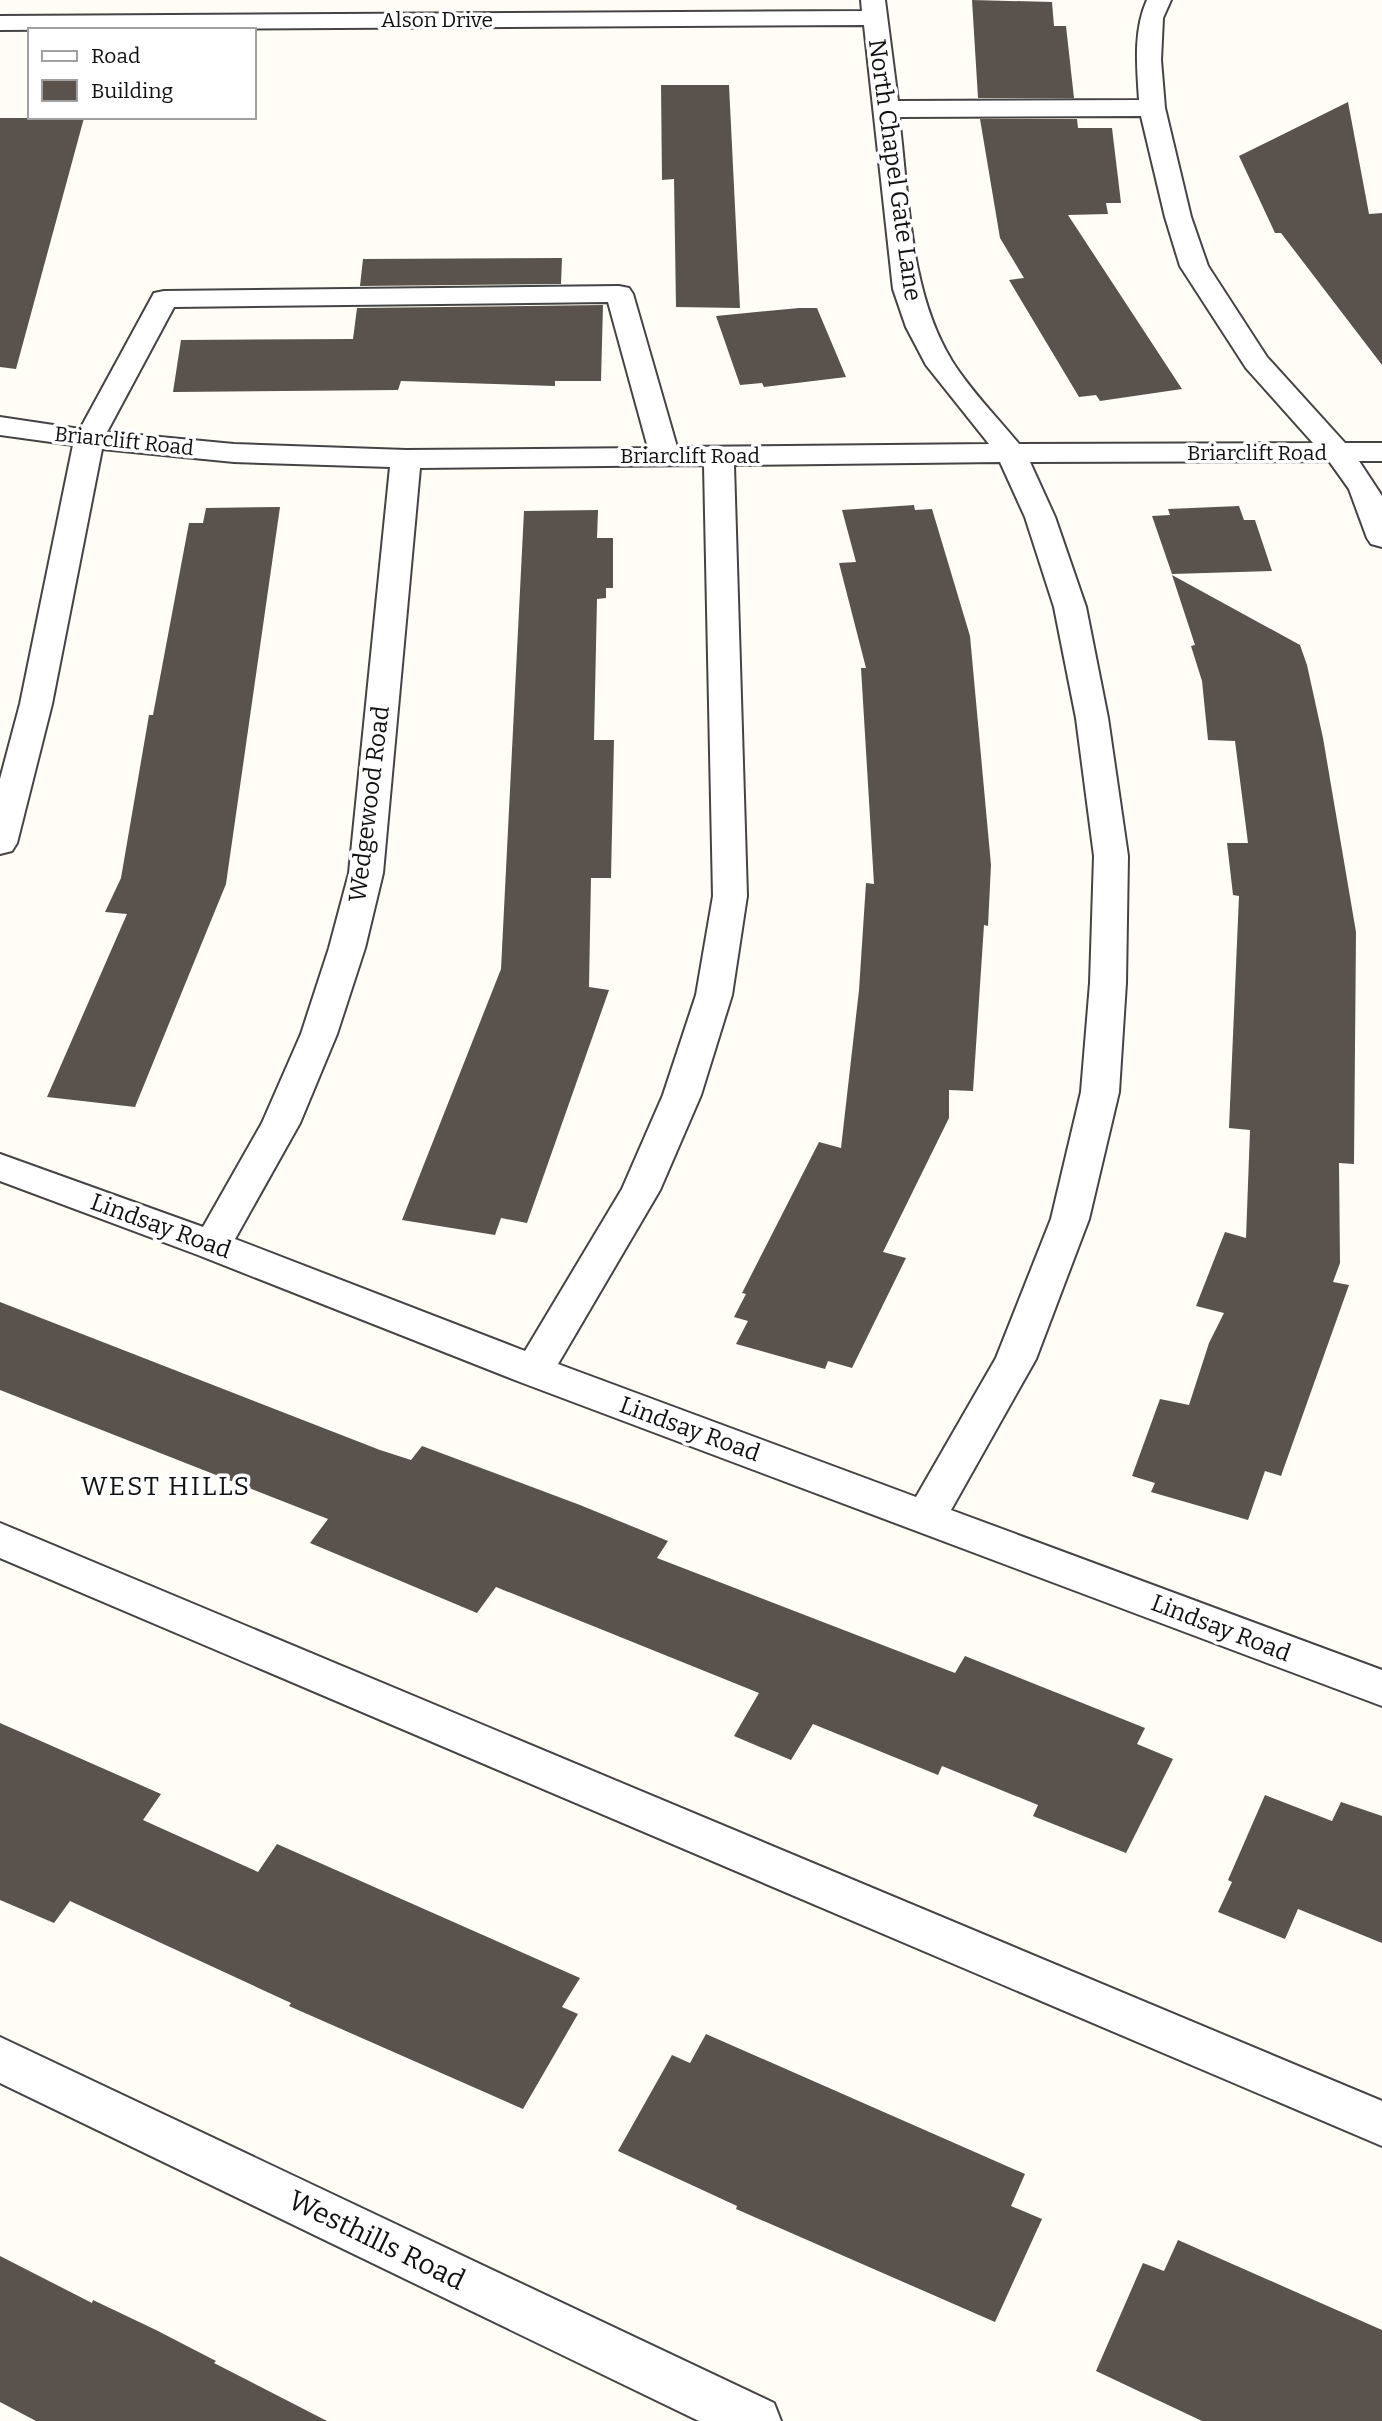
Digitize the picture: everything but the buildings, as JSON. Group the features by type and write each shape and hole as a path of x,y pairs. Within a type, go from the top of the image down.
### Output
{"street":[{"path":"1159,0 1152,18 1149,60 1152,108 1178,218 1194,266 1256,362 1338,453 1364,488 1382,538"},
{"name":"Alson Drive","path":"0,23 874,9"},
{"name":"North Chapel Gate Lane","path":"874,9 888,109 907,289 920,327 940,365 1011,453 1040,516 1070,607 1092,718 1111,856 1100,1092 1070,1219 1016,1359 926,1517"},
{"path":"888,109 1152,108"},
{"path":"0,843 36,704 89,439 164,299 619,294 665,456"},
{"name":"Briarclift Road","path":"0,426 89,439 234,453 406,459 1382,452"},
{"path":"534,1371 641,1190 682,1095 714,995 730,896 719,456"},
{"name":"Wedgewood Road","path":"212,1245 281,1123 319,1034 366,873 406,459"},
{"name":"Lindsay Road","path":"0,1167 212,1245 534,1371 1381,1684"},
{"path":"0,1540 1382,2124"},
{"name":"Westhills Road","path":"0,2059 755,2421"}],"district":[{"name":"WEST HILLS","path":"166,1486"}]}
